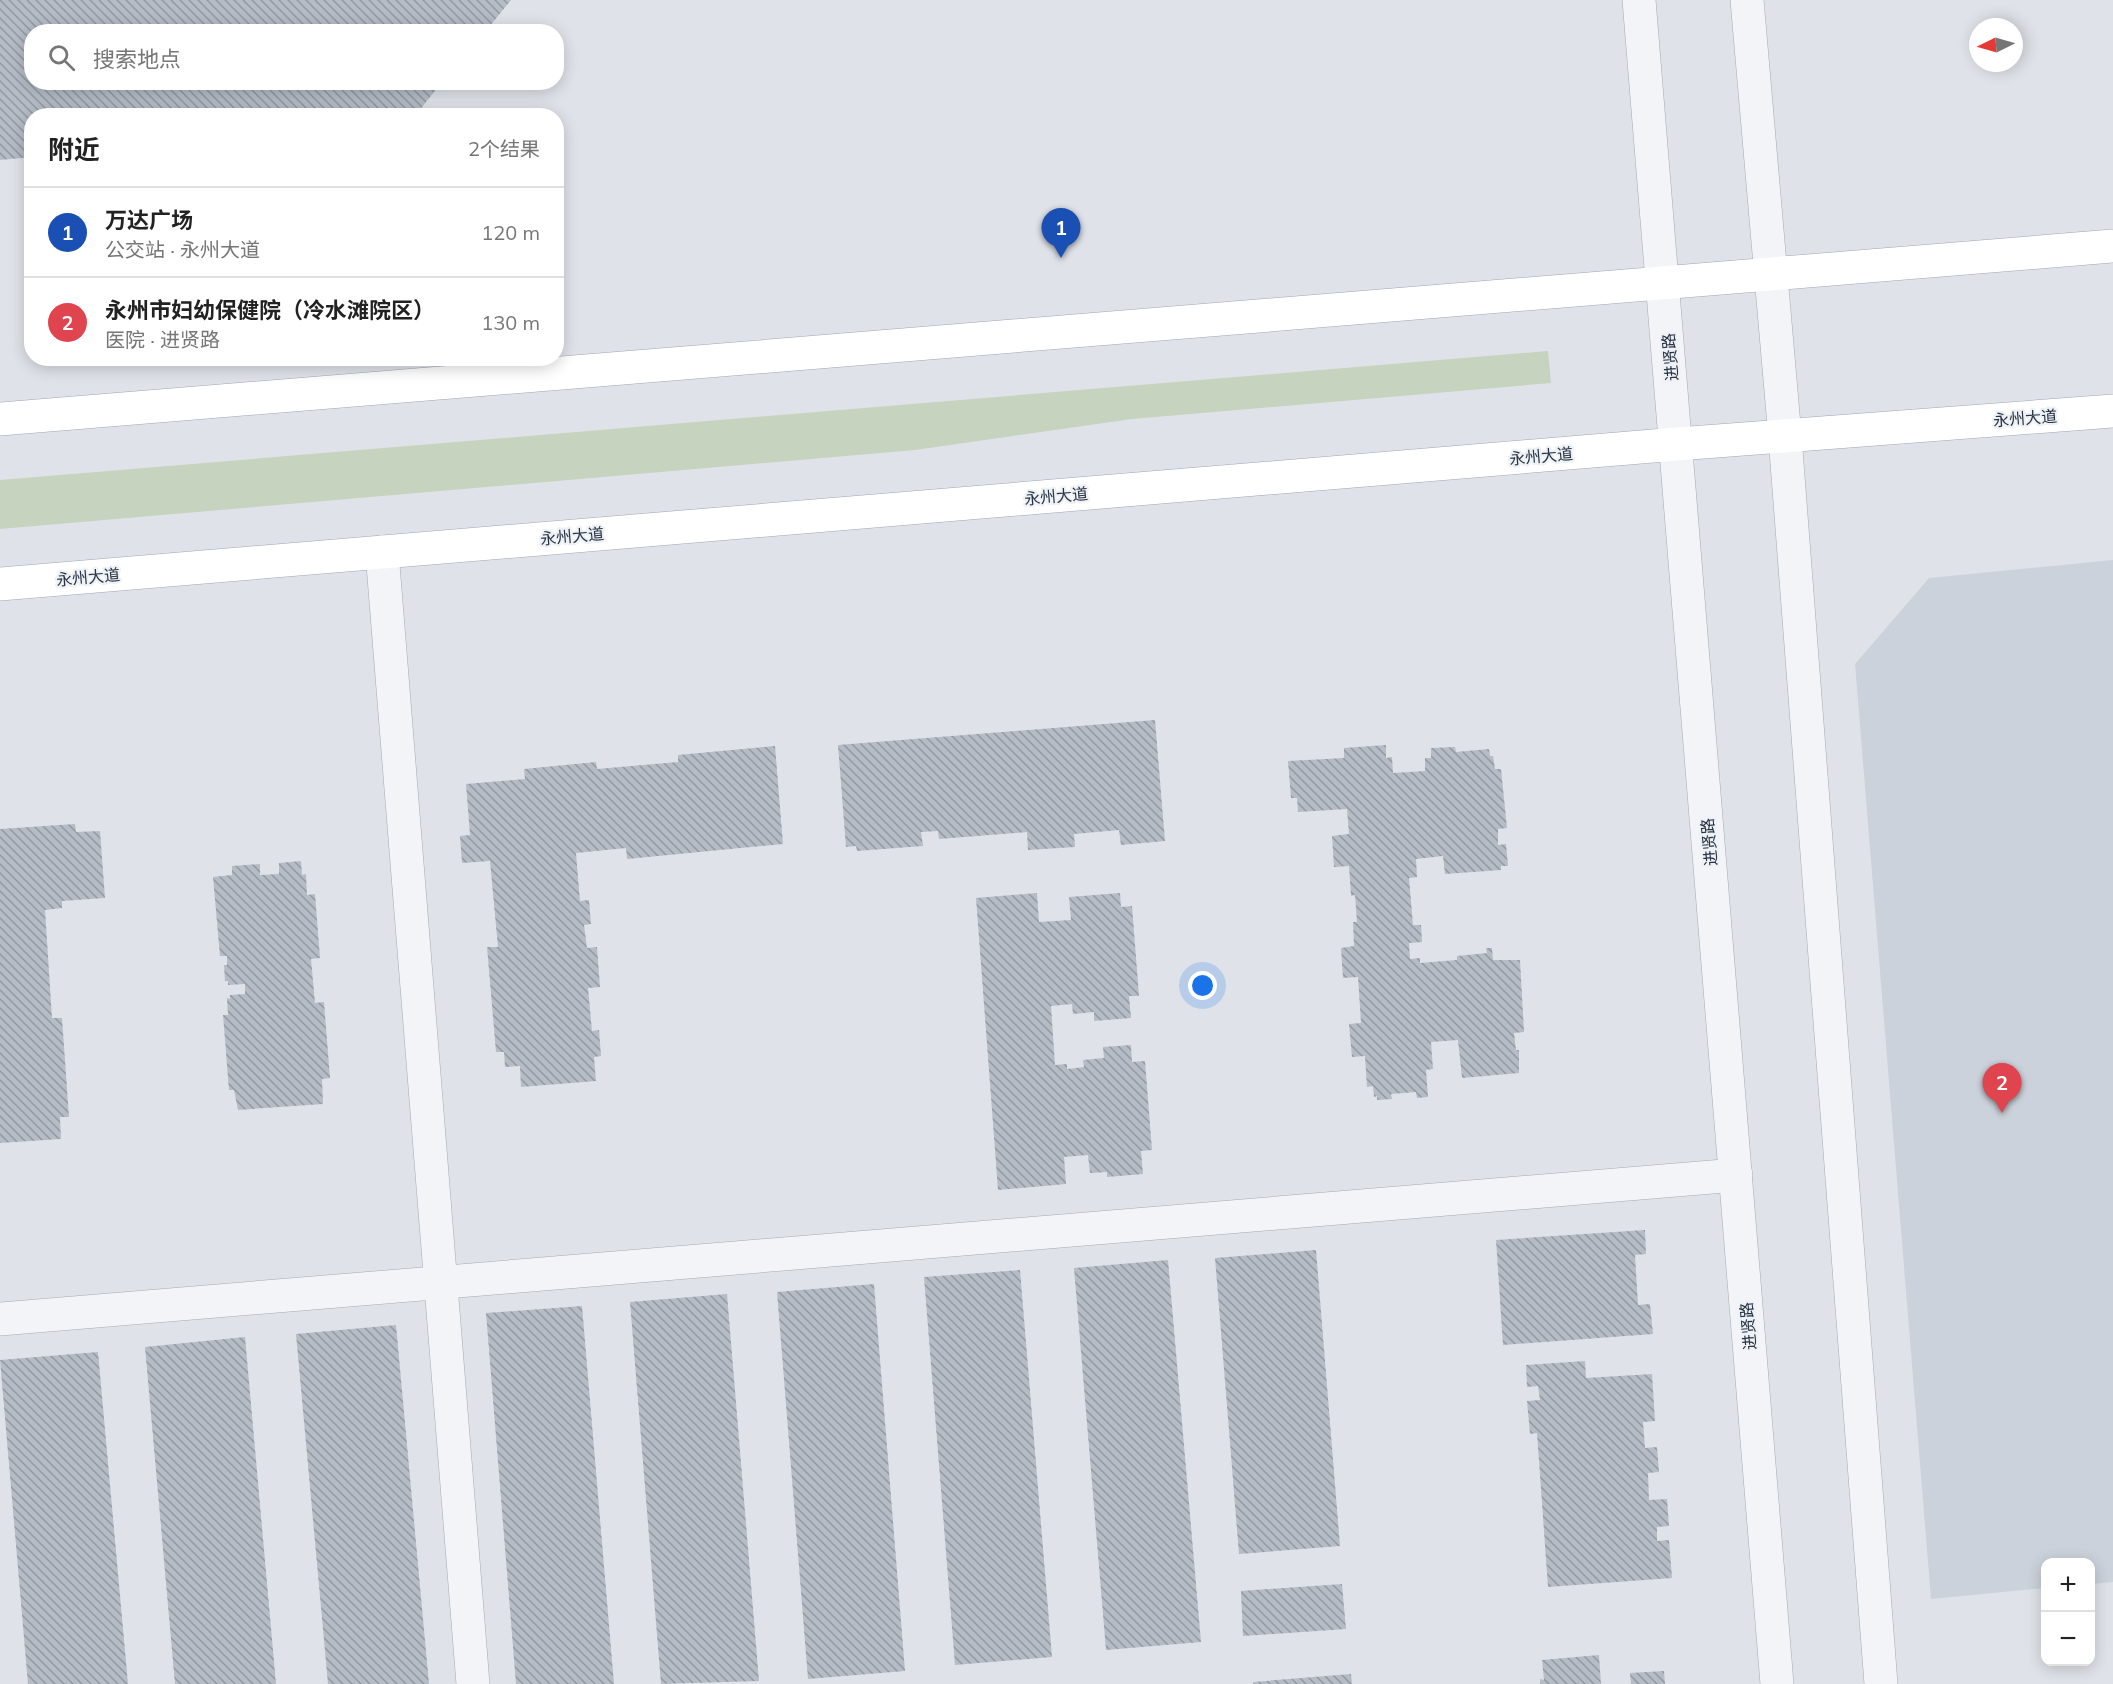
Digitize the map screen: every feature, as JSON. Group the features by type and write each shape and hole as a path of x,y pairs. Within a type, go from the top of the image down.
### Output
{"main road":[{"path":"0,419 2113,246"},
{"name":"永州大道","path":"0,584 1677,444 2113,411"}],"street":[{"name":"进贤路","path":"1640,0 1777,1684"},
{"path":"1748,0 1785,437 1881,1684"},
{"path":"382,552 473,1684"},
{"path":"0,1319 1736,1175"}],"shaded area":[{"path":"2113,560 2113,1582 2095,1584 2095,1558 2041,1558 2041,1588 1931,1599 1855,664 1929,578"}],"green space":[{"path":"1548,351 1551,383 1132,419 915,450 0,529 0,480"}],"building":[{"path":"0,0 511,0 492,24 24,24 24,90 436,90 421,108 24,108 24,158 0,160"},
{"path":"1155,720 1165,841 1121,845 1119,830 1074,834 1075,847 1028,850 1027,832 939,839 938,831 921,832 923,846 857,851 856,846 846,847 838,745"},
{"path":"1386,745 1386,758 1392,757 1393,773 1425,771 1425,758 1431,758 1431,748 1455,747 1456,752 1489,749 1490,756 1493,756 1495,769 1501,769 1507,828 1498,829 1498,845 1506,844 1508,866 1501,866 1501,870 1445,874 1443,856 1416,859 1417,877 1409,878 1413,925 1421,925 1422,942 1409,943 1410,959 1420,958 1420,963 1457,960 1457,956 1487,953 1486,948 1492,948 1493,960 1520,960 1524,1032 1514,1033 1516,1050 1519,1050 1519,1073 1462,1078 1458,1040 1431,1042 1433,1069 1426,1070 1428,1097 1417,1098 1416,1092 1391,1094 1392,1099 1377,1100 1377,1096 1374,1097 1373,1086 1367,1087 1365,1056 1352,1057 1349,1024 1361,1023 1358,977 1343,978 1341,948 1354,946 1353,922 1357,922 1355,895 1351,896 1349,866 1334,867 1332,836 1349,834 1347,809 1298,812 1297,798 1291,798 1288,761 1344,758 1344,748"},
{"path":"775,746 783,844 627,859 626,848 576,853 580,901 589,900 591,924 584,925 587,948 597,947 600,987 588,988 592,1031 599,1030 601,1056 594,1057 596,1081 521,1087 520,1066 505,1067 504,1052 496,1052 487,947 498,947 490,861 462,863 460,836 470,835 466,784 525,779 524,769 596,762 597,769 678,762 678,755"},
{"path":"75,824 76,832 100,831 105,898 62,901 62,908 45,910 52,1018 62,1018 69,1117 60,1117 61,1139 0,1143 0,829"},
{"path":"301,861 302,875 306,874 307,895 315,894 320,958 311,959 315,1003 324,1002 330,1078 322,1079 323,1104 238,1110 234,1090 229,1090 223,1015 228,1015 227,998 230,999 230,995 245,994 245,984 228,985 228,981 225,981 224,965 227,965 227,956 220,956 213,877 232,875 232,866 260,864 260,875 279,874 279,863"},
{"path":"1037,893 1039,922 1071,920 1069,897 1120,893 1121,907 1132,906 1139,996 1129,996 1131,1018 1094,1021 1094,1012 1073,1014 1072,1004 1051,1006 1055,1065 1067,1064 1067,1069 1084,1067 1083,1060 1104,1058 1103,1047 1131,1045 1132,1062 1145,1061 1152,1150 1141,1151 1143,1174 1107,1177 1107,1172 1090,1173 1088,1155 1064,1157 1066,1184 998,1190 976,898"},
{"path":"1645,1230 1646,1254 1635,1255 1638,1305 1650,1304 1653,1334 1503,1345 1496,1240"},
{"path":"1316,1250 1340,1546 1239,1554 1215,1258"},
{"path":"1168,1260 1201,1642 1106,1650 1074,1268"},
{"path":"1020,1270 1052,1657 955,1665 924,1277"},
{"path":"874,1284 905,1671 808,1679 777,1292"},
{"path":"727,1294 759,1681 661,1684 630,1302"},
{"path":"582,1306 614,1684 516,1684 486,1313"},
{"path":"396,1325 429,1684 328,1684 296,1334"},
{"path":"245,1337 276,1684 175,1684 145,1347"},
{"path":"98,1352 128,1684 28,1684 0,1360"},
{"path":"1585,1361 1586,1378 1652,1374 1655,1421 1643,1422 1645,1448 1657,1447 1659,1472 1648,1473 1649,1500 1667,1499 1669,1526 1657,1527 1657,1541 1669,1540 1672,1578 1548,1587 1537,1433 1530,1434 1527,1401 1540,1400 1538,1386 1527,1387 1526,1365"},
{"path":"1342,1584 1346,1629 1243,1636 1241,1591"},
{"path":"1599,1655 1601,1684 1540,1684 1540,1679 1544,1680 1542,1660"},
{"path":"1664,1671 1665,1684 1631,1684 1630,1673"},
{"path":"1351,1674 1352,1684 1253,1684 1253,1682"}],"place":[{"name":"万达广场","path":"1061,258"},
{"name":"永州市妇幼保健院（冷水滩院区）","path":"2002,1113"}]}
